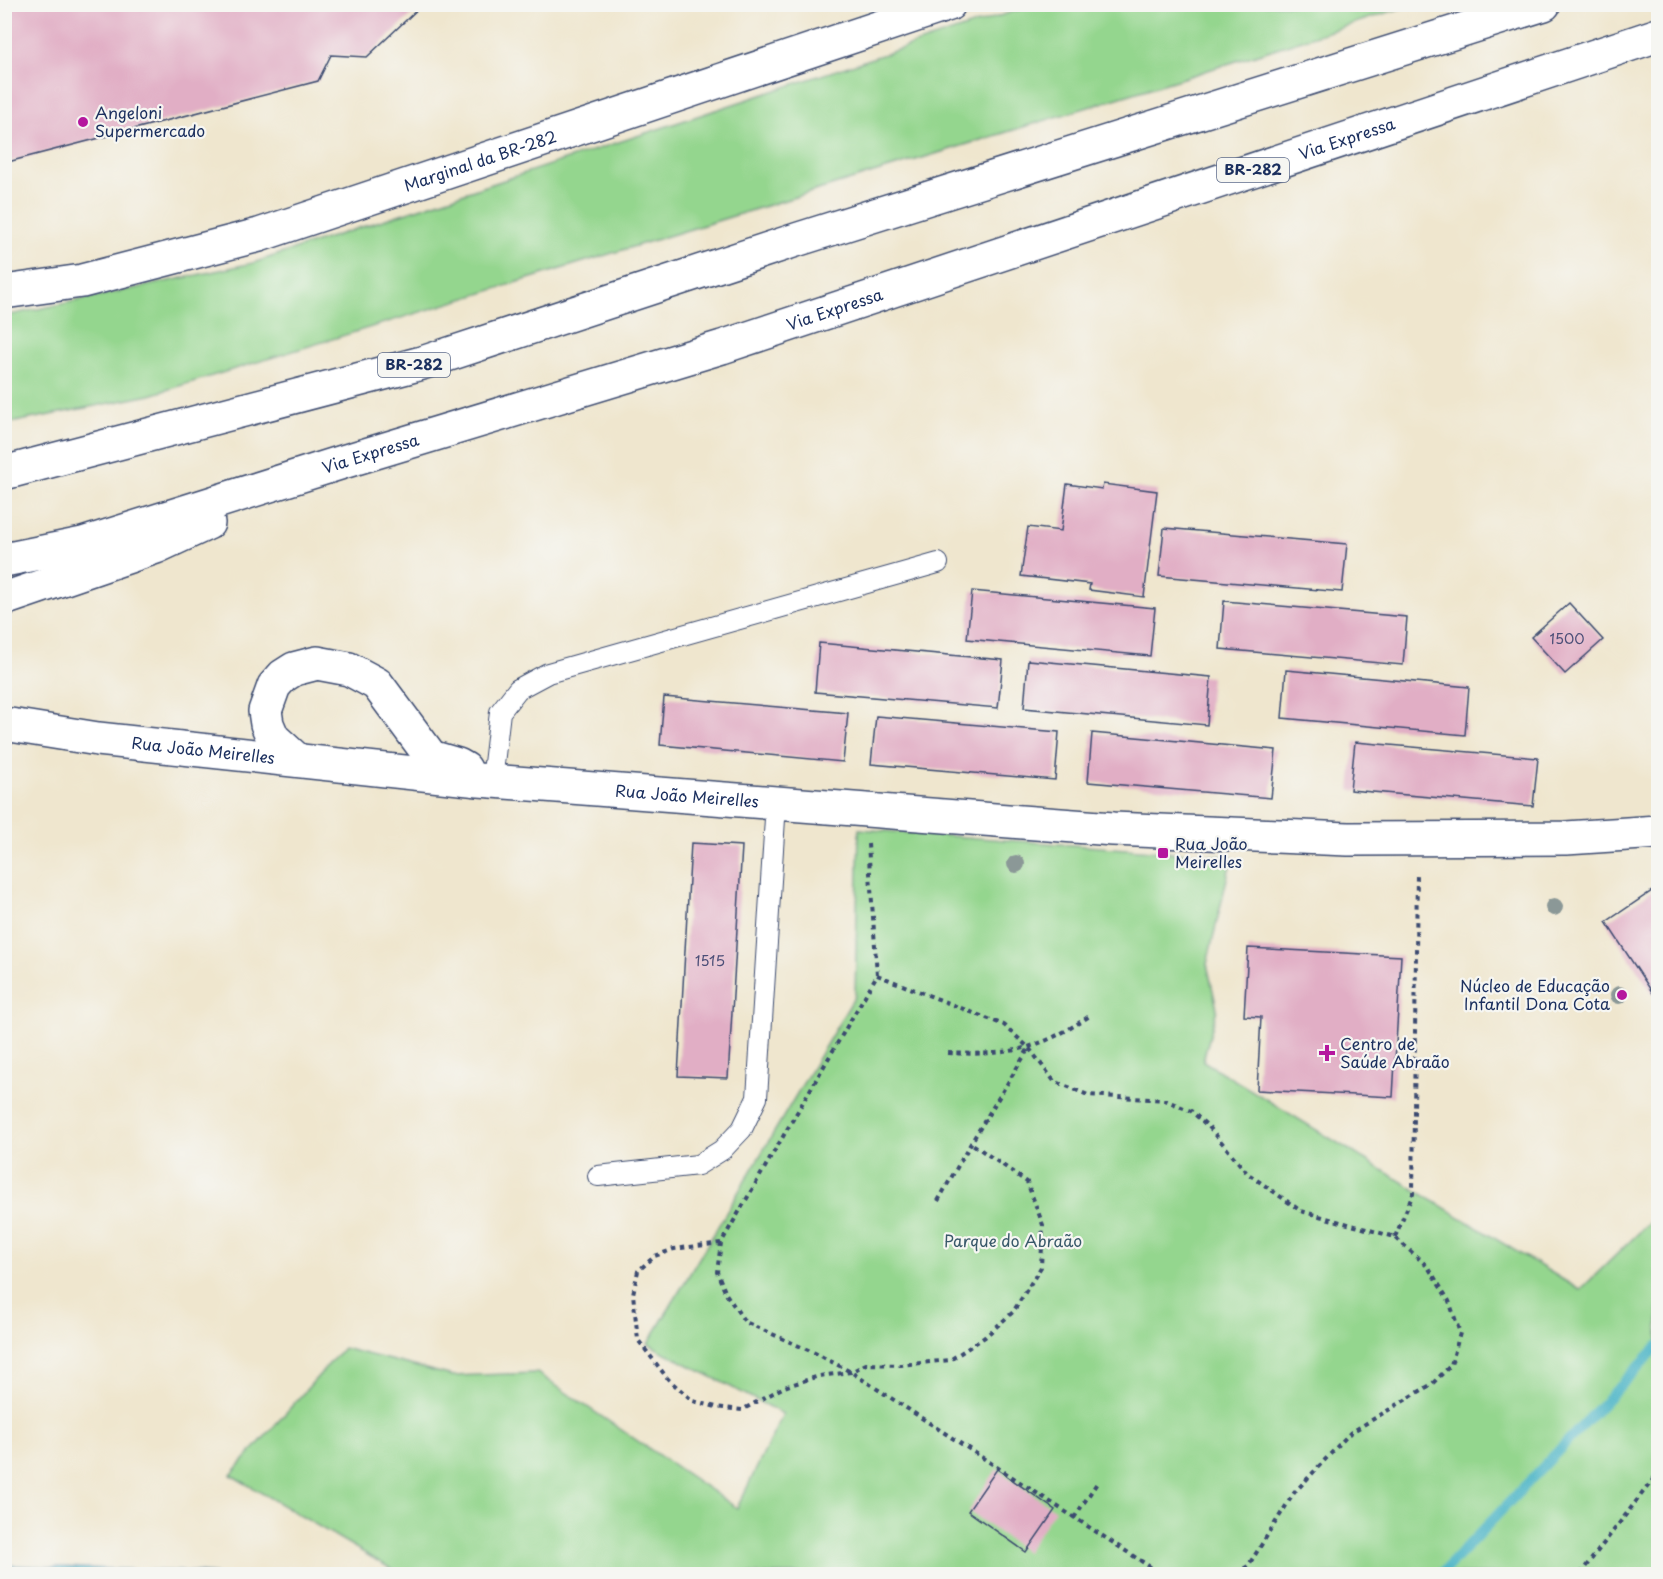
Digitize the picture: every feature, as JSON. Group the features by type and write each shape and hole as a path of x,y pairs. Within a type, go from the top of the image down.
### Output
{"main road":[{"name":"Marginal da BR-282","path":"4,292 82,281 259,235 905,11 949,4"},
{"name":"BR-282","path":"10,469 422,363 810,235 1544,4"},
{"name":"Via Expressa","path":"4,560 83,544 346,461 722,347 1659,35"},
{"path":"4,599 156,547 346,461"},
{"path":"297,759 273,738 265,711 272,692 283,676 294,669 317,663 349,669 378,684 431,757 458,765 486,780"},
{"name":"Rua João Meirelles","path":"4,724 98,739 486,780 1169,832 1348,839 1566,838 1659,832"}],"lane":[{"path":"486,780 500,712 518,689 548,673 938,563"},
{"path":"597,1176 698,1165 722,1150 742,1129 757,1098 776,803"}],"path":[{"path":"865,810 877,975 721,1243 717,1272 726,1294 745,1322 815,1353 851,1372 1161,1575"},
{"path":"1395,1237 1413,1194 1417,839"},
{"path":"877,975 1005,1025 1029,1048 1054,1081 1088,1095 1165,1100 1191,1111 1210,1128 1247,1173 1301,1212 1395,1237 1428,1267 1449,1301 1460,1333 1451,1365 1432,1384 1350,1433 1294,1493 1248,1566 1235,1575"},
{"path":"948,1053 988,1055 1029,1048 1062,1035 1091,1015"},
{"path":"938,1201 1029,1048"},
{"path":"721,1243 674,1249 655,1256 638,1271 633,1294 638,1340 668,1379 693,1401 742,1410 784,1387 819,1376 851,1372 866,1364 901,1365 951,1360 985,1337 1013,1312 1041,1267 1043,1225 1027,1182 971,1143"},
{"path":"1580,1575 1659,1473"},
{"path":"1074,1518 1097,1483"}],"green space":[{"path":"1036,4 1411,5 1196,74 150,395 5,424 5,316 253,263"},
{"name":"Parque do Abraão","path":"859,829 1232,857 1207,964 1217,1009 1203,1061 1580,1290 1658,1214 1658,1574 400,1574 231,1475 343,1348 453,1376 537,1373 737,1508 783,1414 648,1344 855,996"}],"water":[{"path":"5,1565 196,1572 216,1574 5,1574"}],"building":[{"name":"Angeloni Supermercado","path":"4,4 423,4 367,57 331,55 318,81 4,163"},
{"path":"1067,484 1102,489 1103,484 1157,491 1144,597 1089,590 1090,584 1021,576 1028,527 1061,531"},
{"path":"1164,528 1347,544 1342,592 1159,576"},
{"path":"972,591 1155,608 1150,656 967,639"},
{"path":"1224,601 1407,617 1403,665 1220,649"},
{"path":"1569,603 1603,640 1565,674 1531,637"},
{"path":"819,643 1003,660 998,708 815,692"},
{"path":"1028,660 1211,677 1207,725 1024,708"},
{"path":"1286,670 1469,687 1465,735 1282,718"},
{"path":"664,697 848,713 843,762 660,745"},
{"path":"876,716 1059,732 1055,780 871,764"},
{"path":"1092,733 1276,750 1271,798 1088,782"},
{"path":"1355,742 1538,758 1533,806 1350,790"},
{"path":"691,843 742,846 728,1078 678,1076"},
{"path":"1658,887 1658,1001 1606,922"},
{"name":"Centro de Saúde Abraão","path":"1248,948 1401,956 1393,1097 1257,1090 1261,1017 1244,1016"},
{"path":"997,1469 1055,1510 1026,1552 968,1511"}],"waterway":[{"path":"1441,1574 1658,1346"}],"place":[{"name":"Angeloni Supermercado","path":"83,122"},
{"name":"Rua João Meirelles","path":"1163,853"},
{"name":"Núcleo de Educação Infantil Dona Cota","path":"1622,995"},
{"name":"Centro de Saúde Abraão","path":"1327,1053"}]}
